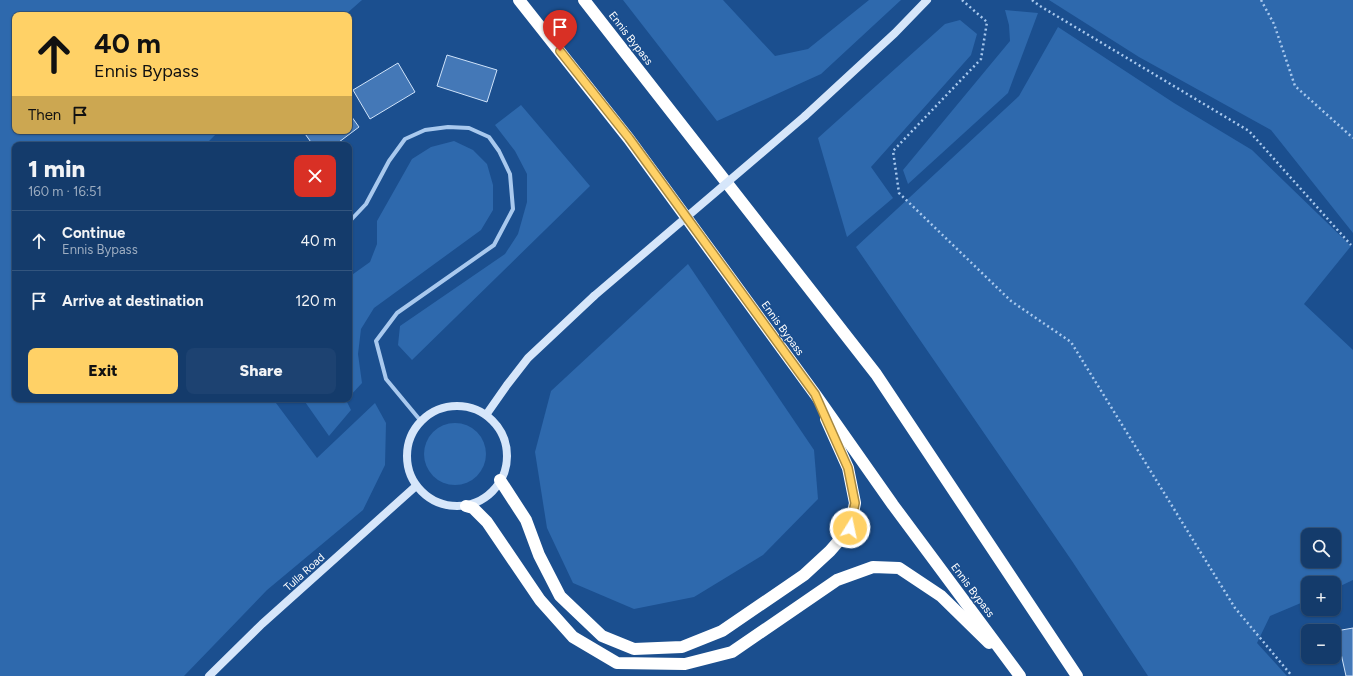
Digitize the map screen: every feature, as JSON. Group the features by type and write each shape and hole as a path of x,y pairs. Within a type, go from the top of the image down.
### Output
{"highway":[{"name":"Ennis Bypass","path":"519,0 629,138 893,504 1018,673"},
{"name":"Ennis Bypass","path":"584,0 876,374 1077,676"},
{"path":"500,480 526,520 539,556 560,596 602,636 634,649 682,647 722,631 804,575 830,551 850,528 855,503 848,468 815,394"},
{"path":"466,506 473,508 487,522 540,600 573,637 617,663 685,664 732,652 838,580 873,567 899,568 941,596 1018,673"}],"main road":[{"path":"486,414 528,358 594,296 805,116 895,33 927,0"},
{"path":"464,406 486,414 499,428 507,449 506,468 498,485 482,500 466,506 448,506 432,501 416,486 407,466 408,444 420,420 448,407 464,406"},
{"name":"Tulla Road","path":"209,676 262,624 416,486"}],"street":[{"path":"352,219 366,204 389,161 405,139 425,130 448,127 469,128 489,137 499,151 510,174 513,209 494,245 397,314 376,341 386,379 420,420"}],"path":[{"path":"962,0 986,22 982,59 893,151 899,193 1012,301 1071,342 1235,608 1292,676"},
{"path":"1032,0 1249,131 1351,245"},
{"path":"1261,0 1274,24 1295,86 1353,138"}],"shaded area":[{"path":"0,0 362,0 348,12 12,12 12,134 216,134 208,142 12,142 12,402 275,402 317,458 375,403 386,423 385,465 363,510 267,590 184,676 0,676"},
{"path":"623,0 723,0 775,56 808,49 869,0 901,0 821,74 717,121"},
{"path":"1049,0 1353,0 1353,233 1271,130 1139,57"},
{"path":"1005,10 1038,13 1008,93 908,184 903,170 1010,41 1009,25"},
{"path":"960,20 977,34 971,55 871,167 893,198 847,237 818,138 945,24"},
{"path":"1058,27 1174,103 1252,150 1351,246 1304,304 1353,350 1353,580 1341,586 1341,576 1301,576 1301,603 1270,616 1257,643 1287,676 1148,676 1072,561 856,247 1019,96"},
{"path":"521,105 590,186 412,360 398,345 400,326 505,254 518,234 527,202 527,174 515,151 495,125"},
{"path":"454,141 473,150 487,164 493,185 493,210 481,230 374,308 361,329 358,354 362,383 352,394 352,275 370,262 377,244 377,221 412,159 431,147"},
{"path":"688,264 814,450 818,499 763,555 694,597 634,609 573,583 547,528 535,452 551,391"},
{"path":"305,402 347,402 351,410 329,436"},
{"path":"449,423 461,423 477,432 484,442 486,454 484,466 477,476 461,485 449,485 438,480 429,471 424,460 424,448 429,437 438,428"}],"building":[{"path":"447,55 497,70 487,102 437,86"},
{"path":"398,63 415,92 370,119 353,90"},
{"path":"352,117 359,127 352,132"},
{"path":"305,134 350,134 339,142 311,142"},
{"path":"1353,628 1353,676 1346,676 1341,654 1341,630"}],"route":[{"path":"560,51 629,138 815,394 848,468 855,503 850,528"}]}
